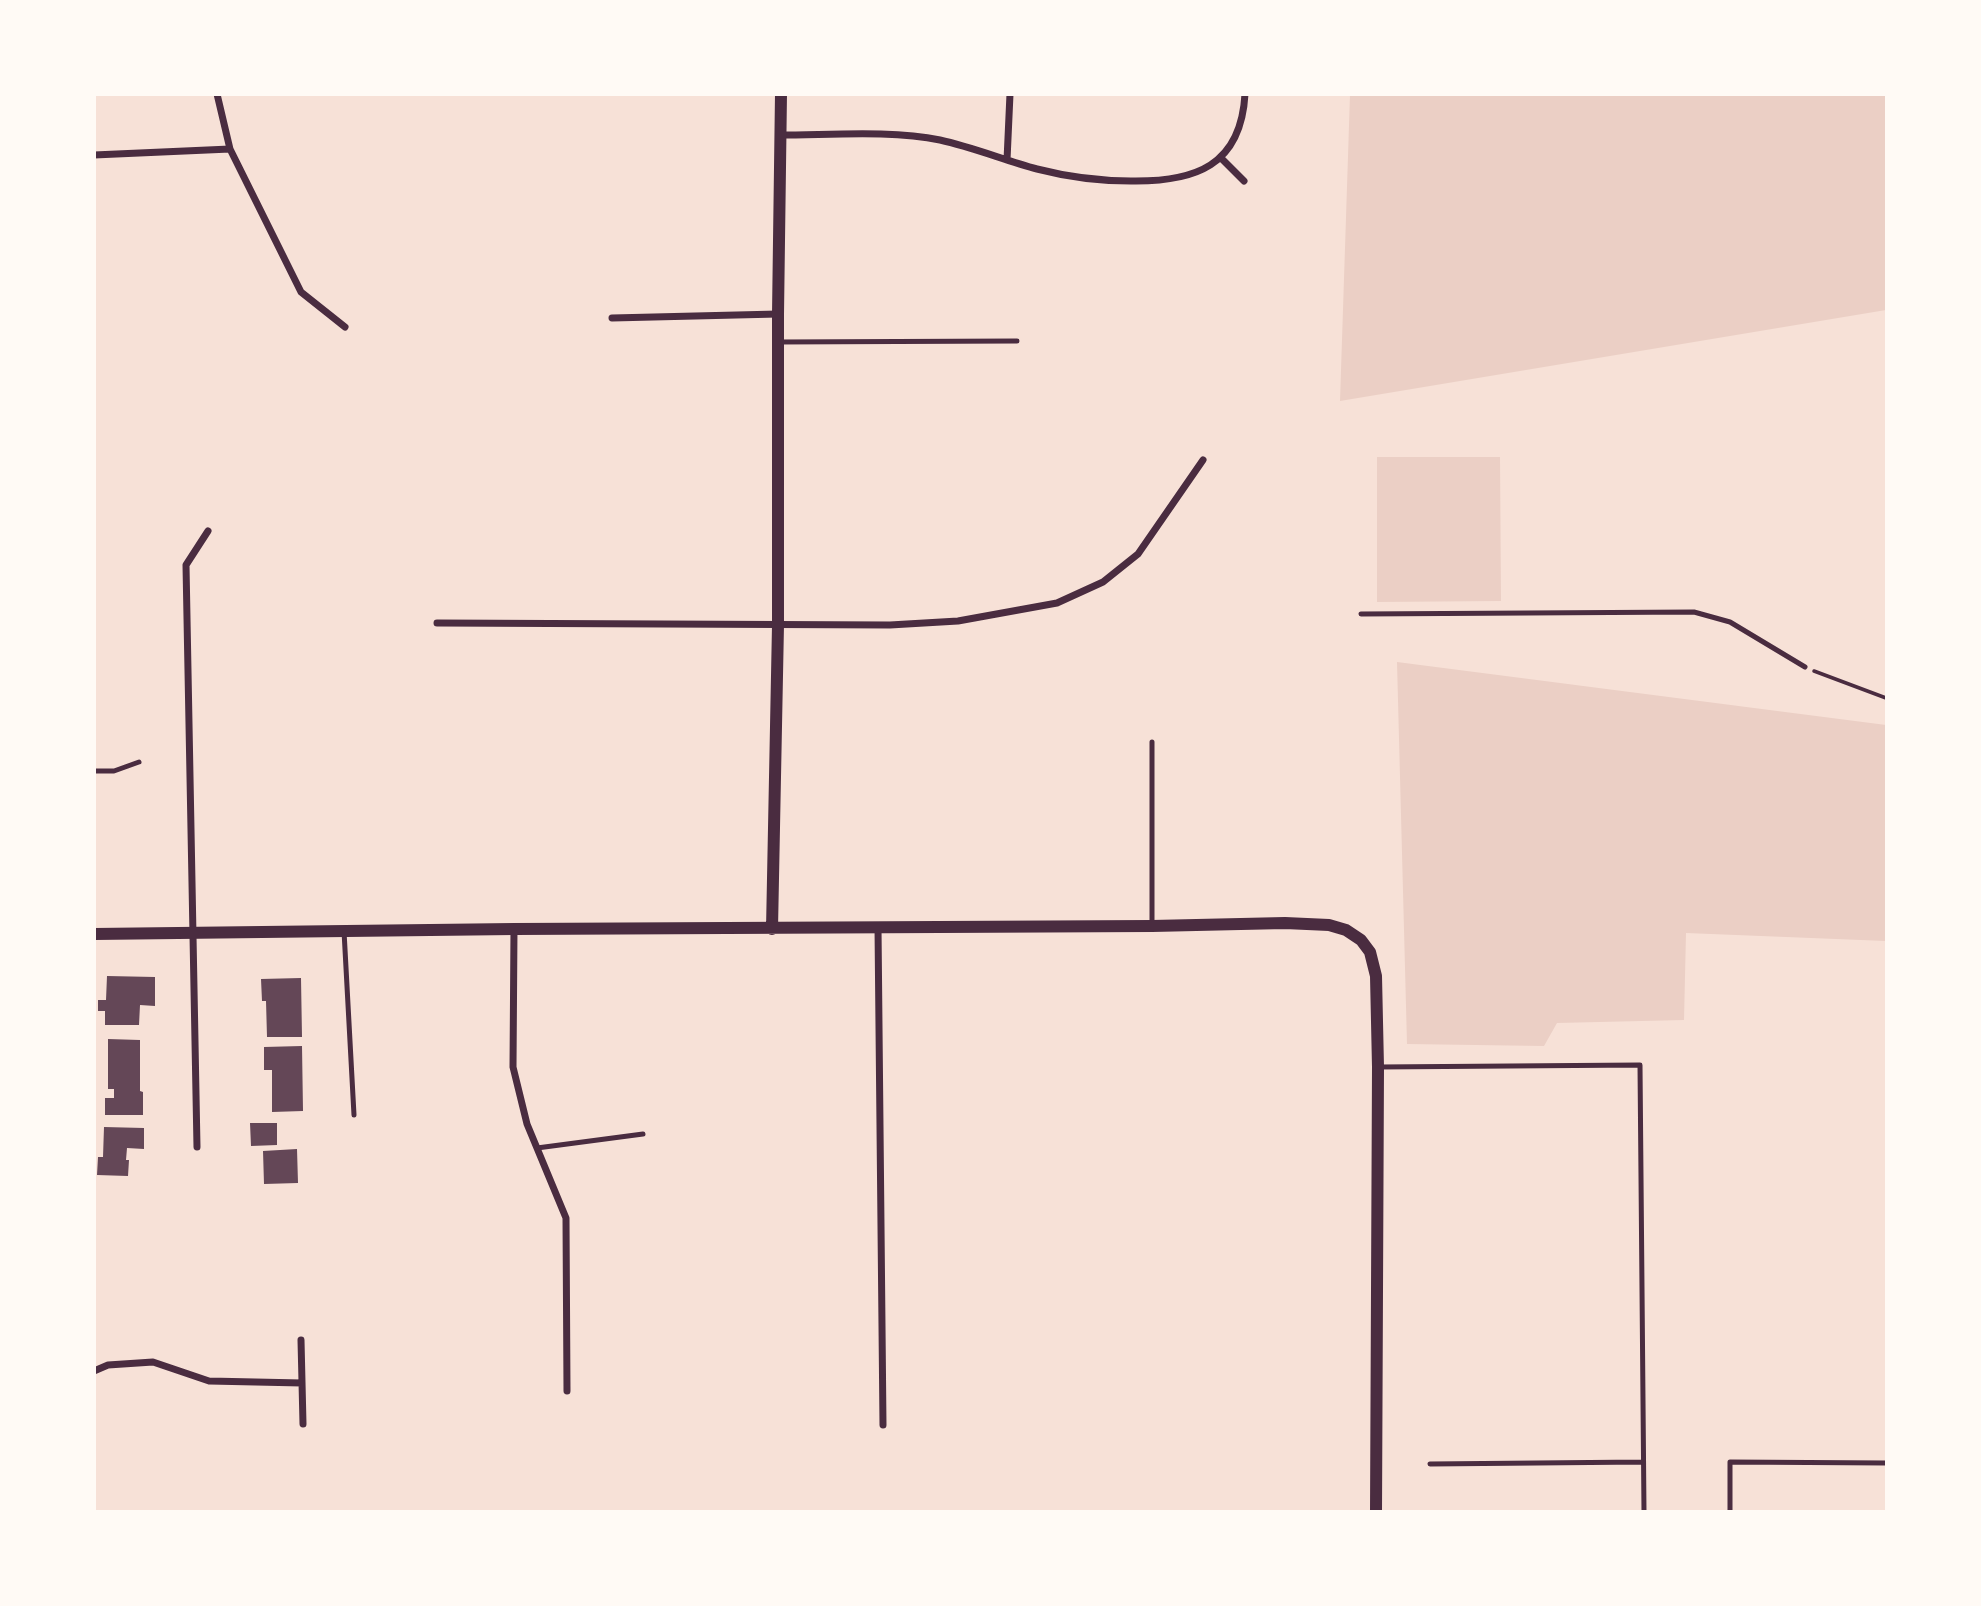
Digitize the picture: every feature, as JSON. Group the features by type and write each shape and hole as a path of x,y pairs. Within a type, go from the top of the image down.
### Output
{"street":[{"path":"217,94 230,149 302,292 345,327"},
{"path":"772,929 778,625 781,94"},
{"path":"1007,160 1010,94"},
{"path":"780,135 911,136 939,140 1072,177 1105,181 1170,180 1189,176 1221,158 1232,144 1240,126 1245,94"},
{"path":"94,155 230,149"},
{"path":"1221,158 1244,181"},
{"path":"612,318 778,314"},
{"path":"437,623 890,625 958,621 1057,603 1103,582 1138,554 1203,460"},
{"path":"197,1147 186,565 208,531"},
{"path":"94,934 1285,923 1329,925 1346,930 1361,940 1370,952 1376,976 1376,1511"},
{"path":"878,927 883,1425"},
{"path":"513,929 513,1067 527,1124 566,1218 567,1391"},
{"path":"302,1340 303,1424"},
{"path":"94,1371 108,1365 153,1362 209,1381 302,1383"}],"lane":[{"path":"778,342 1017,341"},
{"path":"1361,614 1694,612 1730,622 1805,667"},
{"path":"1152,742 1153,926"},
{"path":"94,771 114,771 139,762"},
{"path":"344,931 354,1115"},
{"path":"1378,1067 1640,1065 1644,1511"},
{"path":"537,1148 643,1134"},
{"path":"1430,1464 1643,1462"},
{"path":"1730,1511 1730,1462 1886,1463"}],"path":[{"path":"1805,667 1886,698"}],"shaded area":[{"path":"1350,95 1886,95 1886,310 1340,401"},
{"path":"1377,457 1500,457 1501,601 1377,602"},
{"path":"1397,662 1886,725 1886,941 1686,933 1684,1020 1557,1023 1544,1046 1407,1044"}],"building":[{"path":"107,976 155,977 155,1006 140,1005 139,1025 105,1025 105,1011 98,1011 98,1000 106,1000"},
{"path":"301,978 302,1037 267,1037 266,1001 262,1001 261,979"},
{"path":"108,1039 140,1040 143,1115 105,1115 105,1098 114,1098 114,1089 108,1089"},
{"path":"302,1046 303,1111 272,1112 272,1070 264,1070 264,1047"},
{"path":"250,1123 277,1123 277,1145 251,1146"},
{"path":"104,1127 144,1128 144,1149 127,1148 128,1176 97,1175 98,1157 103,1157"},
{"path":"297,1149 298,1183 264,1184 263,1151"}]}
